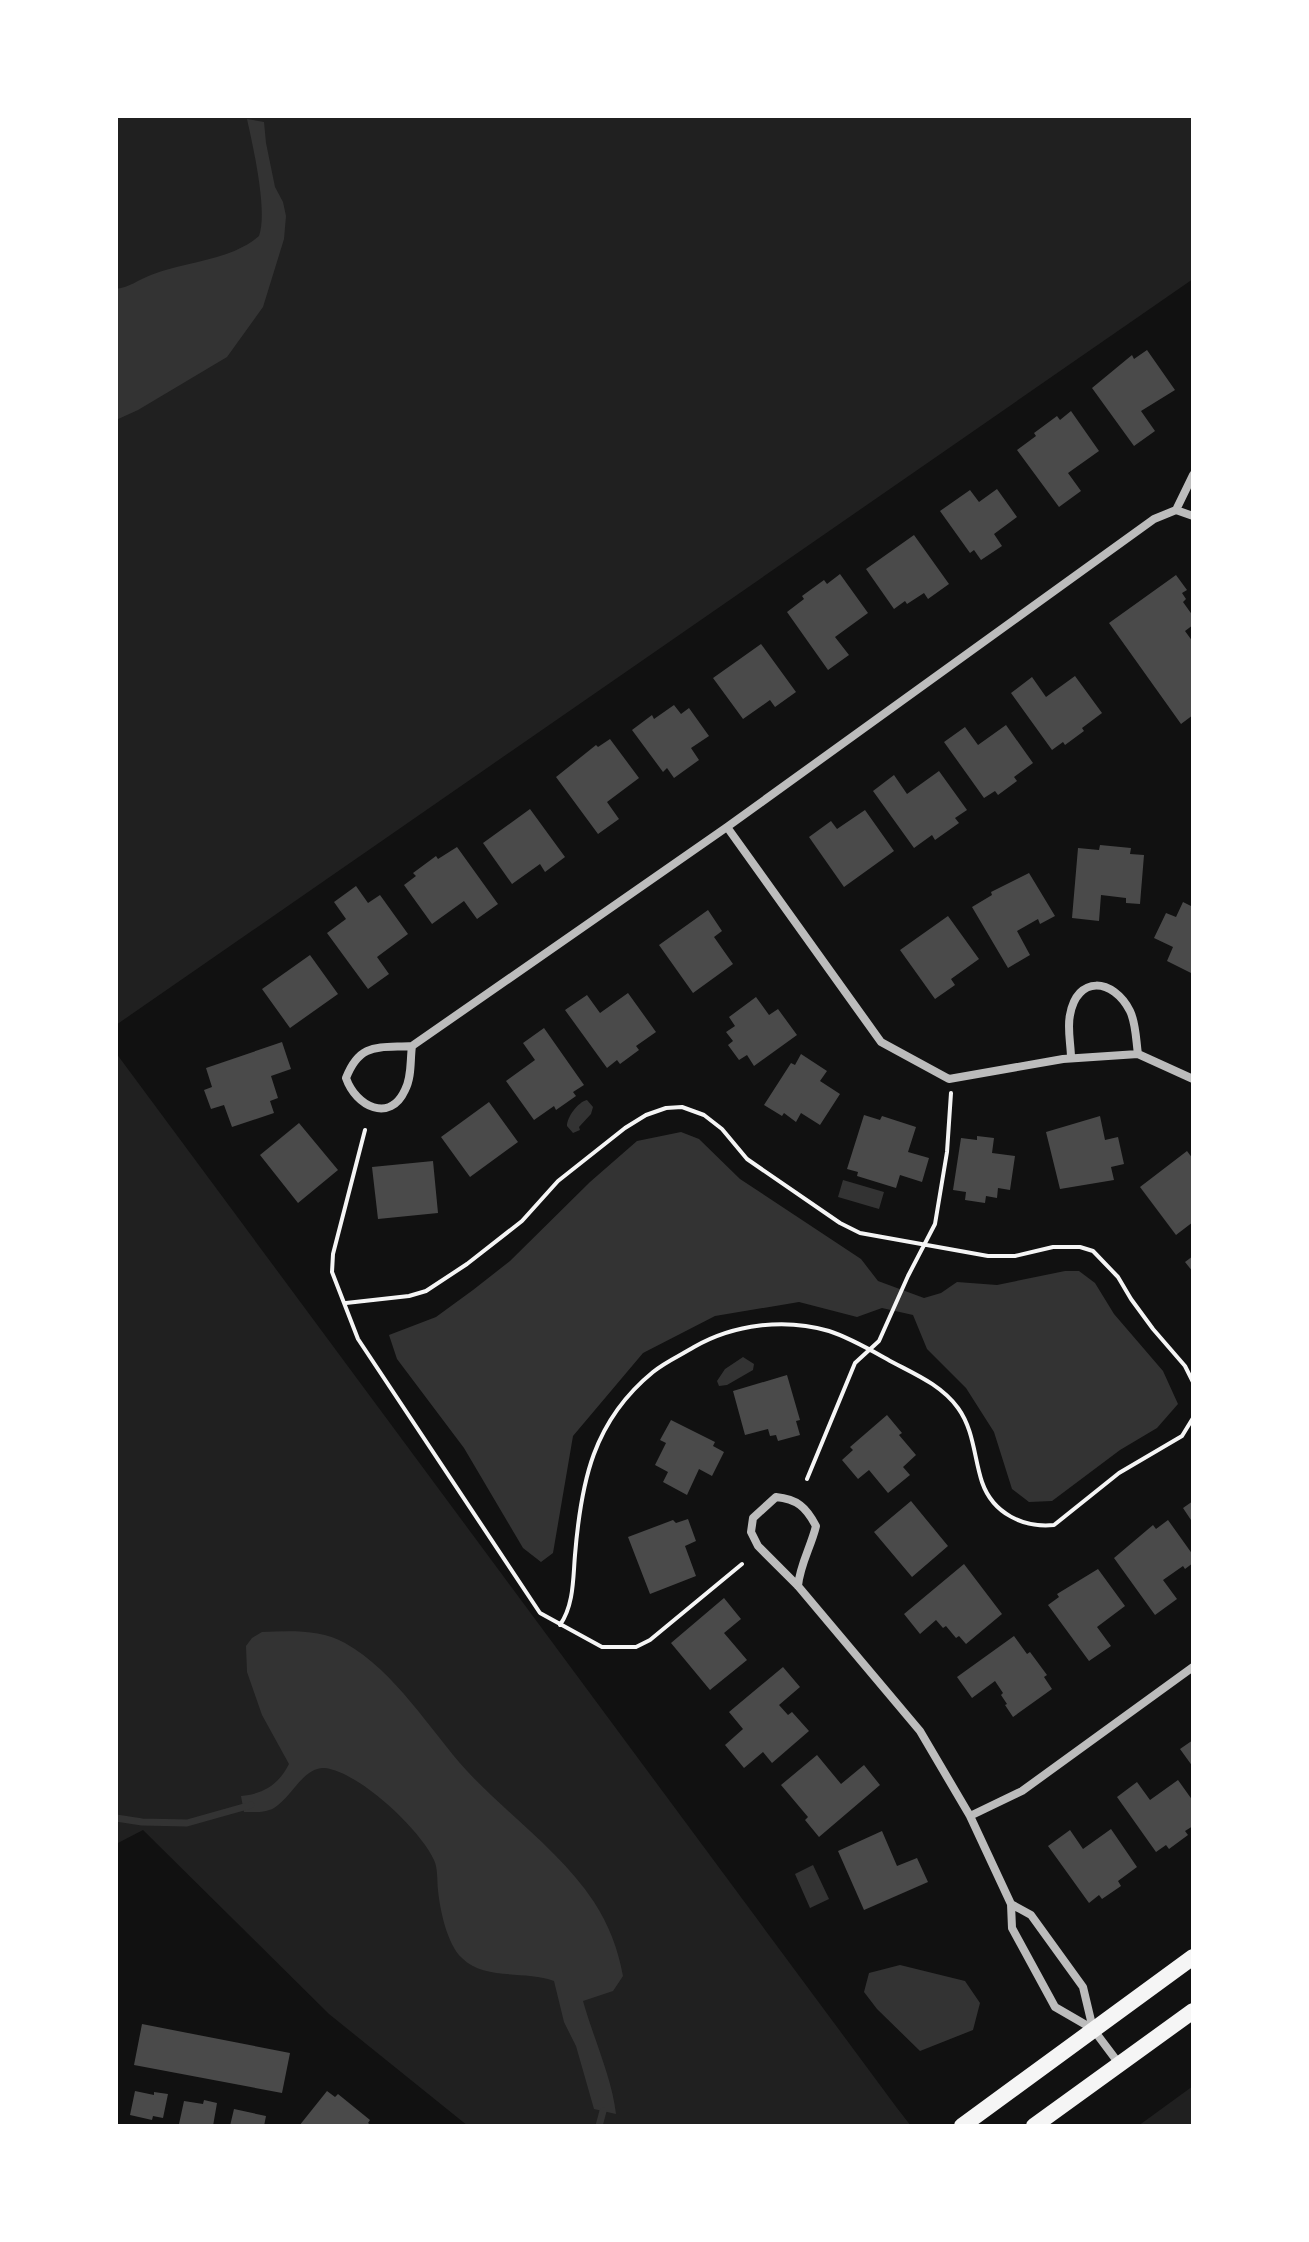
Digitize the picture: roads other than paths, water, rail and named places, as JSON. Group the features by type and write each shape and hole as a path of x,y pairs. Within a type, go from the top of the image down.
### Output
{"main road":[{"path":"962,2126 1193,1957"},
{"path":"1034,2126 1193,2011"}],"street":[{"path":"1176,510 1193,475"},
{"path":"412,1046 405,1093 392,1104 379,1109 363,1105 351,1093 346,1078 352,1062 361,1053 373,1047 412,1046 727,827 1154,519 1176,510 1193,516"},
{"path":"727,827 881,1042 949,1079 1071,1058 1138,1054 1193,1079"},
{"path":"1071,1058 1070,1015 1076,999 1087,988 1101,985 1117,991 1131,1014 1138,1054"},
{"path":"798,1586 800,1566 812,1544 816,1526 807,1510 792,1499 776,1497 753,1518 751,1532 758,1546 798,1586 920,1731 970,1816 1011,1904 1012,1928 1055,2007 1093,2029 1120,2065"},
{"path":"970,1816 1022,1791 1193,1667"},
{"path":"1011,1904 1031,1915 1083,1987 1093,2029"}],"waterway":[{"path":"116,1818 187,1823 251,1805"},
{"path":"599,2126 603,2111"}]}
